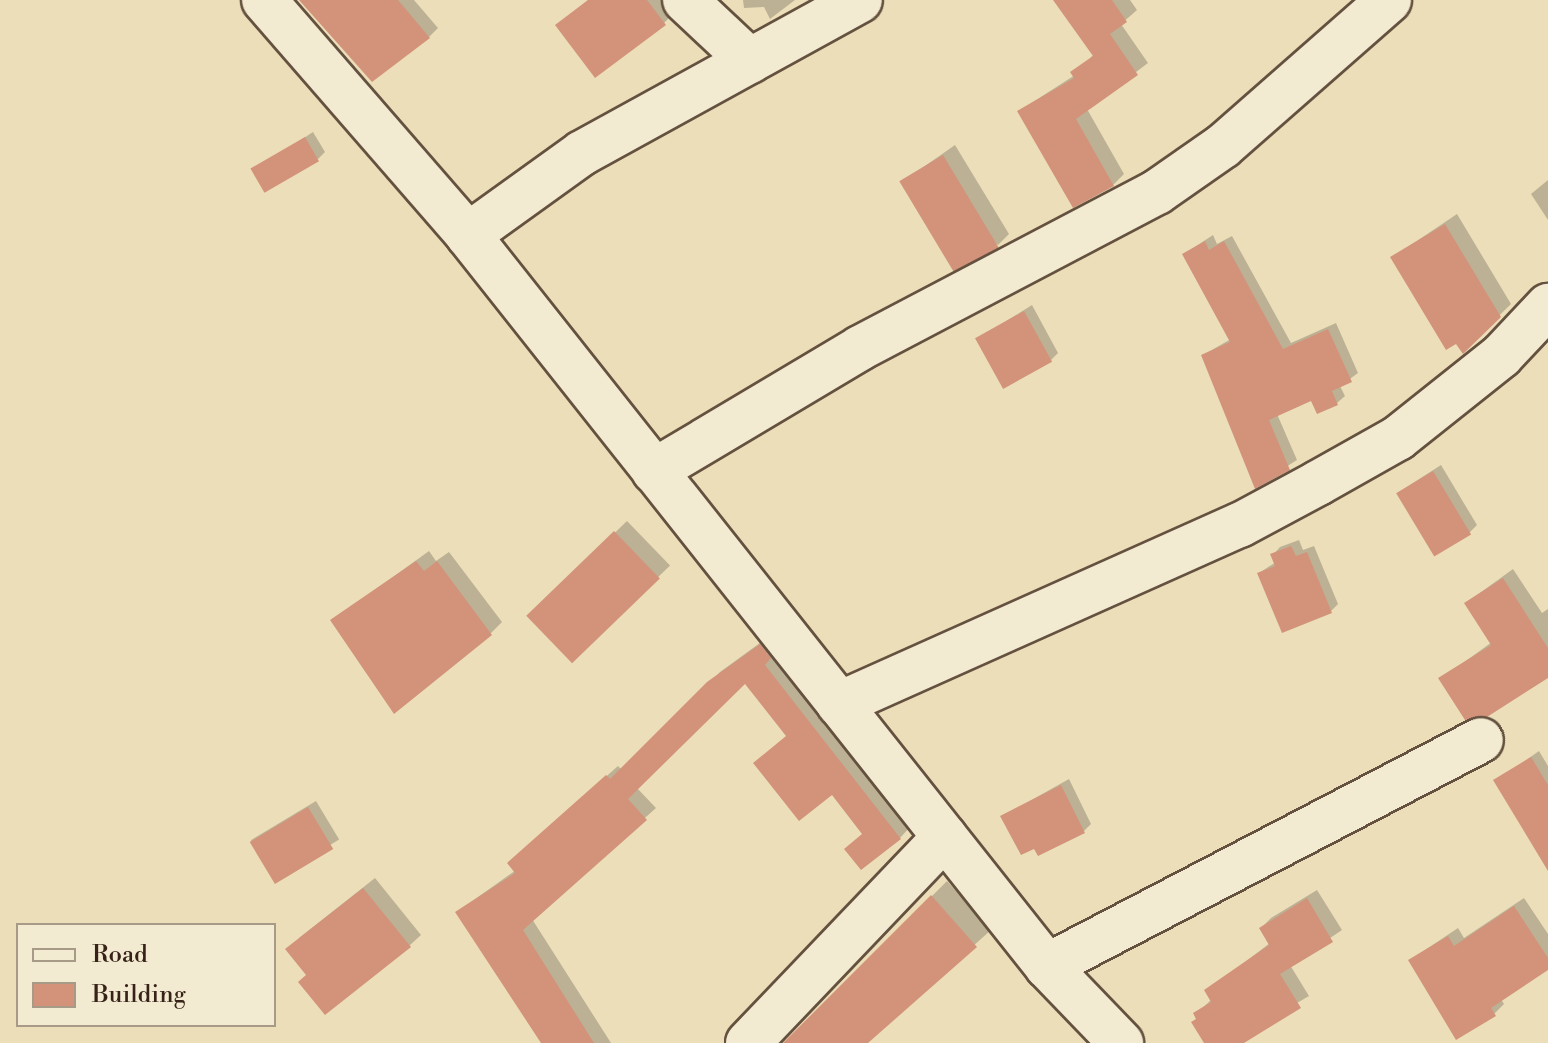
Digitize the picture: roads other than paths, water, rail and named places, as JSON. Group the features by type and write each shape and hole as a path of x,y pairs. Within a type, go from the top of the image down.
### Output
{"street":[{"path":"264,0 468,235 1047,966 1121,1043"},
{"path":"685,0 750,61"},
{"path":"468,235 582,153 860,0"},
{"path":"654,471 860,348 1157,192 1223,146 1389,0"},
{"path":"839,704 1240,525 1332,476 1398,438 1501,356 1548,306"},
{"path":"1047,966 1481,740"},
{"path":"748,1043 945,837"}]}
